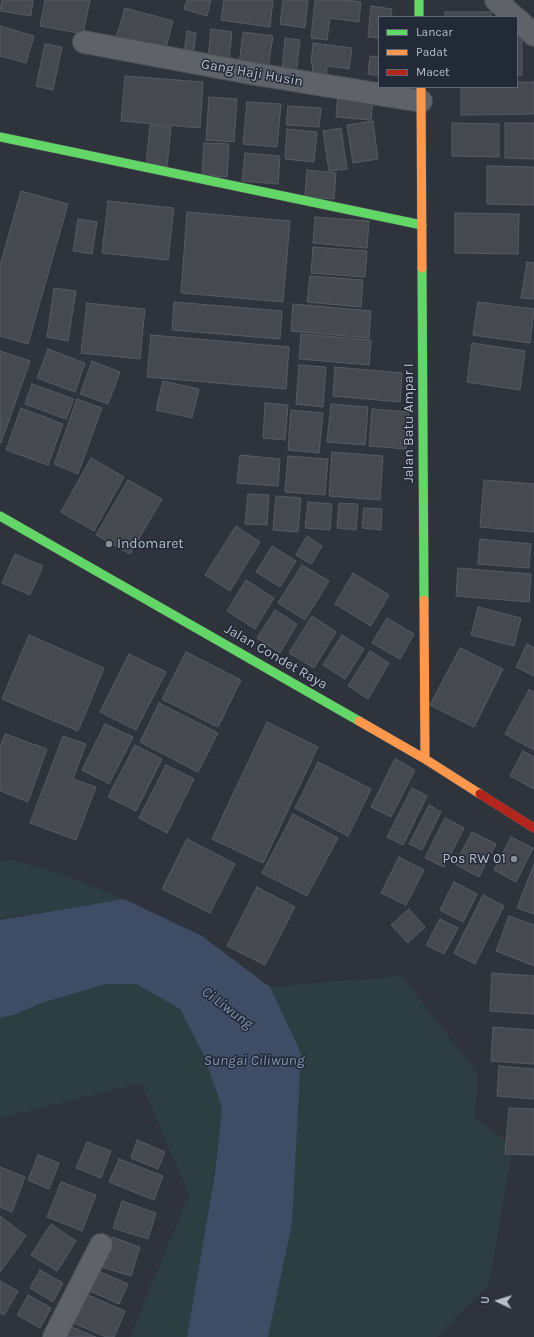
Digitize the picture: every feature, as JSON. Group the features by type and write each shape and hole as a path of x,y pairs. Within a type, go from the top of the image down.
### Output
{"street":[{"path":"419,0 419,16"},
{"path":"496,0 513,16"},
{"path":"518,20 534,35"},
{"name":"Gang Haji Husin","path":"84,42 255,74 421,94"},
{"name":"Jalan Batu Ampar I","path":"421,94 425,759"},
{"path":"0,137 422,225"},
{"name":"Jalan Condet Raya","path":"0,516 425,759 534,828"},
{"path":"54,1337 101,1245"}],"shaded area":[{"path":"12,860 59,873 124,899 0,919 0,862"},
{"path":"402,976 478,1074 475,1118 513,1146 489,1284 437,1337 268,1337 292,1224 301,1053 270,987"},
{"path":"104,984 136,984 180,1009 206,1061 222,1108 212,1189 187,1337 130,1337 189,1195 141,1083 0,1118 0,1018 14,1015 42,1003"}],"water":[{"name":"Sungai Ciliwung","path":"124,899 202,936 270,987 301,1053 292,1224 268,1337 187,1337 215,1173 222,1108 205,1058 180,1009 136,984 105,984 42,1003 14,1015 0,1018 0,920"}],"building":[{"path":"2,0 33,0 31,16 0,11"},
{"path":"45,0 90,0 83,34 40,26"},
{"path":"187,0 211,0 207,16 184,9"},
{"path":"224,0 273,0 270,27 221,20"},
{"path":"283,0 308,0 305,28 280,24"},
{"path":"315,0 346,0 361,2 359,22 330,18 327,40 311,38"},
{"path":"371,6 392,9 391,16 378,16 378,38 368,37"},
{"path":"125,8 173,21 165,52 116,38"},
{"path":"445,12 491,12 491,16 445,16"},
{"path":"0,26 34,36 26,63 0,56"},
{"path":"211,29 232,32 229,60 208,58"},
{"path":"187,31 196,33 193,55 184,54"},
{"path":"243,32 273,36 268,68 239,64"},
{"path":"518,35 522,35 522,75 518,75"},
{"path":"285,38 300,40 296,73 282,71"},
{"path":"313,43 352,48 349,69 327,66 326,79 312,77 313,64 311,64"},
{"path":"45,44 62,47 53,90 36,86"},
{"path":"370,56 378,57 378,76 368,74"},
{"path":"125,76 203,82 200,128 121,121"},
{"path":"518,82 534,82 534,114 461,115 461,88 518,88"},
{"path":"338,94 373,97 371,120 336,117"},
{"path":"209,97 237,99 234,142 206,140"},
{"path":"247,102 281,104 277,147 243,144"},
{"path":"288,106 321,108 319,127 286,125"},
{"path":"373,121 378,159 353,163 347,125"},
{"path":"452,123 499,124 499,157 452,156"},
{"path":"505,123 534,123 534,159 505,158"},
{"path":"150,125 171,127 167,167 146,165"},
{"path":"341,128 347,169 329,171 323,131"},
{"path":"287,129 317,132 314,162 285,159"},
{"path":"204,143 229,144 227,177 202,175"},
{"path":"245,153 280,156 278,184 242,181"},
{"path":"487,166 534,167 534,205 487,204"},
{"path":"307,170 336,173 334,199 305,197"},
{"path":"21,191 68,204 28,344 0,336 0,266"},
{"path":"108,201 174,208 168,260 102,253"},
{"path":"187,212 290,221 283,302 181,293"},
{"path":"455,213 519,214 518,254 455,253"},
{"path":"315,217 369,221 367,248 313,243"},
{"path":"78,219 97,222 92,254 73,251"},
{"path":"313,247 367,251 365,277 311,273"},
{"path":"527,262 534,263 534,299 521,298"},
{"path":"310,276 363,280 361,307 307,302"},
{"path":"54,288 76,291 68,341 47,337"},
{"path":"174,302 282,311 280,339 172,330"},
{"path":"478,302 534,309 530,343 473,335"},
{"path":"87,303 145,309 140,359 81,353"},
{"path":"293,304 371,311 369,338 291,331"},
{"path":"301,334 371,340 369,365 299,359"},
{"path":"151,335 289,347 286,389 147,377"},
{"path":"472,343 525,351 520,390 467,382"},
{"path":"48,349 85,363 75,392 37,378"},
{"path":"0,351 30,361 1,443 0,443"},
{"path":"92,361 120,372 108,404 80,394"},
{"path":"299,365 326,367 323,407 296,404"},
{"path":"335,367 402,373 400,402 333,396"},
{"path":"163,381 199,389 192,418 156,410"},
{"path":"32,384 74,399 66,419 25,404"},
{"path":"77,399 102,408 78,474 54,464"},
{"path":"265,403 288,405 285,440 263,438"},
{"path":"331,404 368,407 365,445 327,442"},
{"path":"21,408 63,424 48,465 6,450"},
{"path":"372,409 409,412 406,449 369,446"},
{"path":"291,410 323,413 319,453 288,450"},
{"path":"332,452 383,456 380,500 329,496"},
{"path":"240,455 280,459 278,486 237,483"},
{"path":"288,456 328,459 325,495 285,492"},
{"path":"91,458 124,477 94,531 61,512"},
{"path":"128,480 162,499 130,554 96,535"},
{"path":"484,480 534,484 534,532 480,527"},
{"path":"248,494 269,495 267,525 245,524"},
{"path":"276,496 301,498 298,532 273,530"},
{"path":"308,502 332,504 330,530 305,528"},
{"path":"339,503 358,504 356,530 337,528"},
{"path":"364,508 382,509 381,530 362,528"},
{"path":"236,526 260,542 230,591 205,575"},
{"path":"307,536 322,546 311,564 296,555"},
{"path":"480,539 531,544 529,568 478,564"},
{"path":"272,546 296,561 280,587 256,572"},
{"path":"15,554 43,566 30,595 2,583"},
{"path":"302,565 329,581 305,620 278,603"},
{"path":"458,568 531,574 529,602 456,596"},
{"path":"353,573 389,595 371,626 335,604"},
{"path":"246,580 274,598 255,629 227,611"},
{"path":"478,607 521,618 514,646 471,635"},
{"path":"275,610 297,624 280,653 257,638"},
{"path":"312,616 336,632 314,668 289,653"},
{"path":"387,618 414,634 400,659 372,643"},
{"path":"29,635 104,668 78,731 2,699"},
{"path":"342,635 364,649 345,679 323,665"},
{"path":"527,644 534,648 534,676 516,667"},
{"path":"460,648 503,669 474,727 430,705"},
{"path":"370,651 389,663 368,699 348,686"},
{"path":"186,652 241,680 218,727 162,699"},
{"path":"129,654 166,672 136,730 100,712"},
{"path":"529,690 534,692 534,750 505,734"},
{"path":"159,703 218,733 198,772 140,742"},
{"path":"267,722 318,747 263,863 212,839"},
{"path":"105,724 133,737 109,784 82,770"},
{"path":"5,734 47,749 28,802 0,791 0,747"},
{"path":"63,736 86,744 73,779 96,787 76,840 30,823"},
{"path":"135,745 162,759 136,811 108,797"},
{"path":"523,751 534,757 534,789 510,776"},
{"path":"395,759 415,770 391,817 371,807"},
{"path":"318,762 371,789 348,836 295,808"},
{"path":"166,765 194,779 167,833 139,818"},
{"path":"412,788 427,796 403,845 387,837"},
{"path":"429,805 441,812 422,850 409,844"},
{"path":"293,814 338,838 307,896 262,873"},
{"path":"445,818 464,828 444,867 425,858"},
{"path":"472,832 496,844 479,877 455,864"},
{"name":"Pos RW 01","path":"511,837 533,848 516,882 494,870"},
{"path":"187,839 235,864 210,913 162,889"},
{"path":"399,857 424,870 406,905 381,893"},
{"path":"534,864 534,914 517,908"},
{"path":"454,882 477,894 463,922 440,910"},
{"path":"257,887 295,907 265,965 227,946"},
{"path":"483,895 504,906 475,964 454,953"},
{"path":"409,909 425,927 408,943 391,925"},
{"path":"509,916 534,925 534,966 496,951"},
{"path":"440,919 458,928 444,954 426,945"},
{"path":"492,973 534,976 534,1014 490,1011"},
{"path":"493,1027 534,1030 534,1064 491,1061"},
{"path":"499,1066 534,1069 534,1099 497,1096"},
{"path":"509,1108 534,1109 534,1155 505,1154"},
{"path":"137,1140 165,1152 158,1169 131,1158"},
{"path":"87,1142 111,1151 101,1178 76,1168"},
{"path":"38,1155 59,1163 49,1189 28,1180"},
{"path":"119,1159 163,1176 154,1200 109,1182"},
{"path":"0,1167 25,1177 12,1212 0,1207"},
{"path":"61,1182 96,1195 82,1231 47,1217"},
{"path":"122,1201 156,1213 148,1239 113,1228"},
{"path":"0,1216 26,1236 0,1272"},
{"path":"51,1224 76,1241 57,1271 31,1255"},
{"path":"112,1237 140,1247 131,1276 102,1267"},
{"path":"40,1270 63,1283 53,1302 30,1288"},
{"path":"98,1271 128,1284 119,1304 90,1291"},
{"path":"0,1281 18,1291 4,1315 0,1313"},
{"path":"81,1292 125,1311 114,1337 106,1337 69,1321"},
{"path":"28,1295 51,1308 40,1328 17,1315"},
{"path":"67,1325 96,1337 62,1337"}],"traffic: fast":[{"path":"419,0 419,16"},
{"path":"0,137 422,225"},
{"path":"422,268 424,600"},
{"path":"0,516 359,721"}],"traffic: slow":[{"path":"421,88 422,268"},
{"path":"424,600 425,759"},
{"path":"359,721 425,759 480,794"}],"traffic: jam":[{"path":"480,794 534,828"}],"place":[{"name":"Indomaret","path":"109,544"},
{"name":"Pos RW 01","path":"514,859"}],"water label":[{"name":"Ci Liwung","path":"227,1008"}]}
